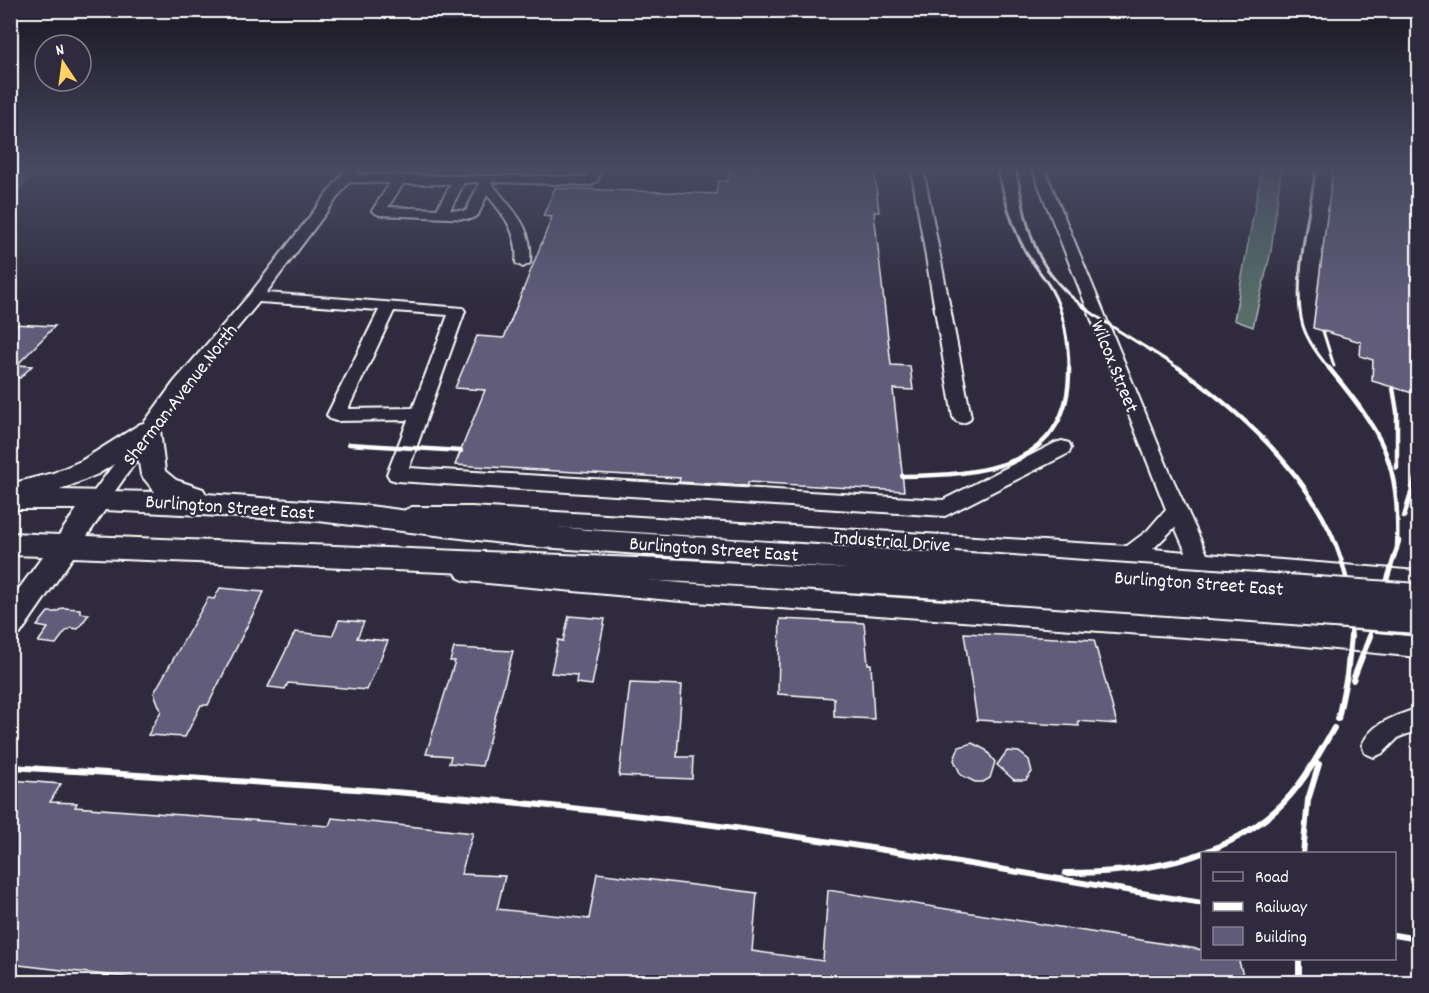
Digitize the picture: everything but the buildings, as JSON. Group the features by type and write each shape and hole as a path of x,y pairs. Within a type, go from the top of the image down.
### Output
{"main road":[{"path":"10,493 47,485 88,470 148,430"},
{"path":"148,430 148,463 153,476 168,489 232,506"},
{"name":"Burlington Street East","path":"10,499 99,500 232,506 364,515 465,529 642,544 1419,620"},
{"name":"Sherman Avenue North","path":"10,625 68,547 99,500"},
{"name":"Burlington Street East","path":"10,544 710,572 956,576 1419,597"}],"street":[{"name":"Sherman Avenue North","path":"99,500 180,386 255,297 318,214"},
{"path":"451,214 471,214"},
{"path":"508,214 521,231 525,242 524,263"},
{"path":"925,214 962,417"},
{"name":"Wilcox Street","path":"1057,214 1160,473 1200,561"},
{"path":"255,297 457,311 397,474 945,508 1062,448"},
{"path":"388,306 336,415 419,414"},
{"path":"1126,556 1161,533 1177,509"},
{"name":"Industrial Drive","path":"364,515 472,515 858,537 1200,561 1419,580"},
{"name":"Burlington Street East","path":"320,558 681,592 1300,636 1419,647"},
{"path":"1144,625 1170,614 1192,591 1200,561 1234,594 1268,619 1300,636"},
{"path":"1374,745 1391,729 1419,719"}],"green space":[{"path":"1253,214 1276,214 1271,251 1253,327 1234,320"}],"railway":[{"path":"1010,214 1029,258 1056,298 1067,339 1069,369"},
{"path":"1025,214 1036,248 1047,269 1061,287 1099,318 1181,370"},
{"path":"1308,214 1300,270 1300,310 1308,338 1330,370"},
{"path":"1323,331 1334,366"},
{"path":"1179,368 1244,420 1301,482 1323,518 1340,555 1349,595 1351,637"},
{"path":"1329,368 1363,412 1385,451 1395,493 1397,547"},
{"path":"902,476 961,473 990,468 1016,460 1038,446 1055,427 1066,402 1069,369"},
{"path":"1393,388 1397,412 1397,468"},
{"path":"349,444 461,451"},
{"path":"1412,490 1418,467"},
{"path":"1404,517 1411,493 1418,482"},
{"path":"1397,547 1399,541"},
{"path":"1369,638 1397,547"},
{"path":"1353,680 1370,636"},
{"path":"1338,719 1347,675 1351,637"},
{"path":"1205,852 1253,828 1276,810 1308,772 1334,728"},
{"path":"1303,852 1308,800 1319,764"},
{"path":"10,767 394,792 624,814 841,843 1201,903"},
{"path":"1065,873 1149,867 1201,854"},
{"path":"1396,935 1418,939"},
{"path":"1299,960 1299,982"}]}
